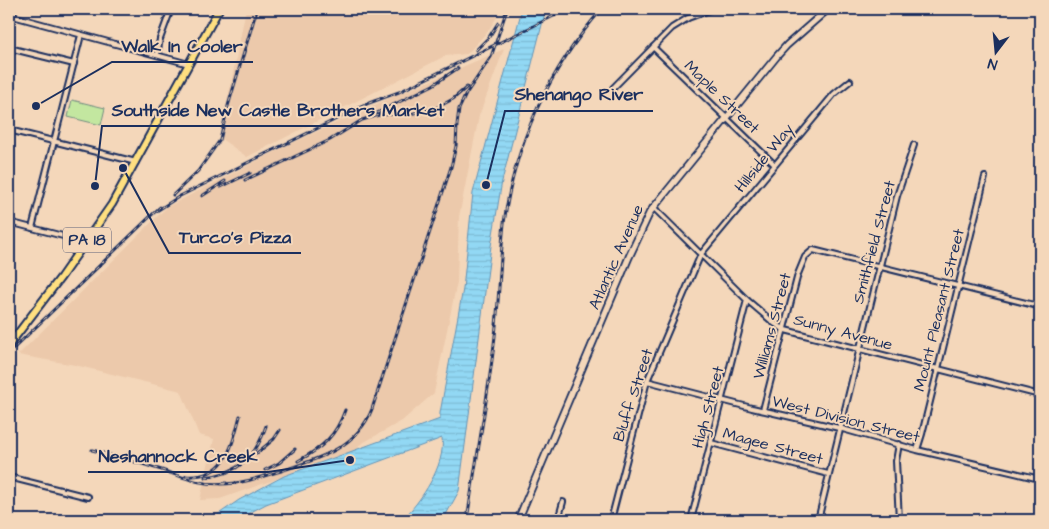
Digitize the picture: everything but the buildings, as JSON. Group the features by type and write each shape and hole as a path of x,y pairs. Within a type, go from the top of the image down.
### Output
{"main road":[{"name":"PA 18","path":"10,343 54,287 112,204 219,9"}],"street":[{"path":"157,55 160,39 171,9"},
{"path":"613,88 653,47 680,23 712,9"},
{"name":"Atlantic Avenue","path":"518,520 629,256 653,207 787,45 828,9"},
{"path":"9,15 189,64"},
{"path":"32,228 82,35"},
{"name":"Maple Street","path":"653,47 775,165"},
{"path":"9,48 74,64"},
{"name":"Hillside Way","path":"702,254 834,94 850,81"},
{"path":"9,130 136,162"},
{"name":"Smithfield Street","path":"818,520 897,196 914,145"},
{"name":"Mount Pleasant Street","path":"917,450 986,177"},
{"name":"Sunny Avenue","path":"653,207 748,300 774,324 784,330 1040,395"},
{"path":"9,222 86,242"},
{"name":"Williams Street","path":"762,410 798,274 805,257 810,251 816,250 880,266"},
{"name":"Bluff Street","path":"611,520 647,381 702,254"},
{"path":"880,266 1038,306"},
{"name":"High Street","path":"691,520 748,300"},
{"name":"West Division Street","path":"647,381 839,428 917,450 1040,479"},
{"name":"Magee Street","path":"711,442 828,474"},
{"path":"899,444 896,461 899,520"},
{"path":"9,477 88,497"},
{"path":"558,520 562,502"}],"shaded area":[{"path":"246,9 502,9 488,31 467,54 445,56 247,157 220,138"},
{"path":"504,49 479,116 459,217 457,282 434,393 402,421 359,445 358,450 220,499 200,500 214,439 199,435 181,391 75,365 18,355 167,207 288,145 381,102"}],"green space":[{"path":"72,100 105,108 101,125 68,117"}],"water":[{"path":"522,9 546,9 502,181 491,246 459,491 443,520 402,520 417,503 431,482 440,460 442,438 266,504 236,520 210,520 239,500 284,476 440,419 463,289 473,193"}],"railway":[{"path":"173,195 198,171 220,140 228,106 257,9"},
{"path":"221,484 259,478 322,456 346,443 365,422 372,409 451,167 456,146 459,109 466,94 491,57 507,9"},
{"path":"155,212 180,196 369,103 399,92 568,9"},
{"path":"467,520 492,359 504,223 516,164 537,109 551,82 583,32 602,9"},
{"path":"476,50 489,37 498,23"},
{"path":"377,113 433,85 458,68"},
{"path":"245,180 330,140 362,120 379,115 414,113 436,108 453,99 467,87"},
{"path":"221,187 250,173"},
{"path":"202,196 225,181"},
{"path":"9,353 160,207"},
{"path":"298,461 321,446 333,434 345,410"},
{"path":"186,476 199,476 219,466 230,449 240,416"},
{"path":"205,477 227,472 244,462 257,447 266,426"},
{"path":"257,453 274,439 280,430"},
{"path":"265,470 279,463 295,449"},
{"path":"92,450 190,480 217,484 226,483"}],"place":[{"name":"Walk In Cooler","path":"36,106"},
{"name":"Turco's Pizza","path":"123,168"},
{"name":"Shenango River","path":"486,185"},
{"name":"Southside New Castle Brothers Market","path":"95,186"},
{"name":"Neshannock Creek","path":"350,460"}]}
